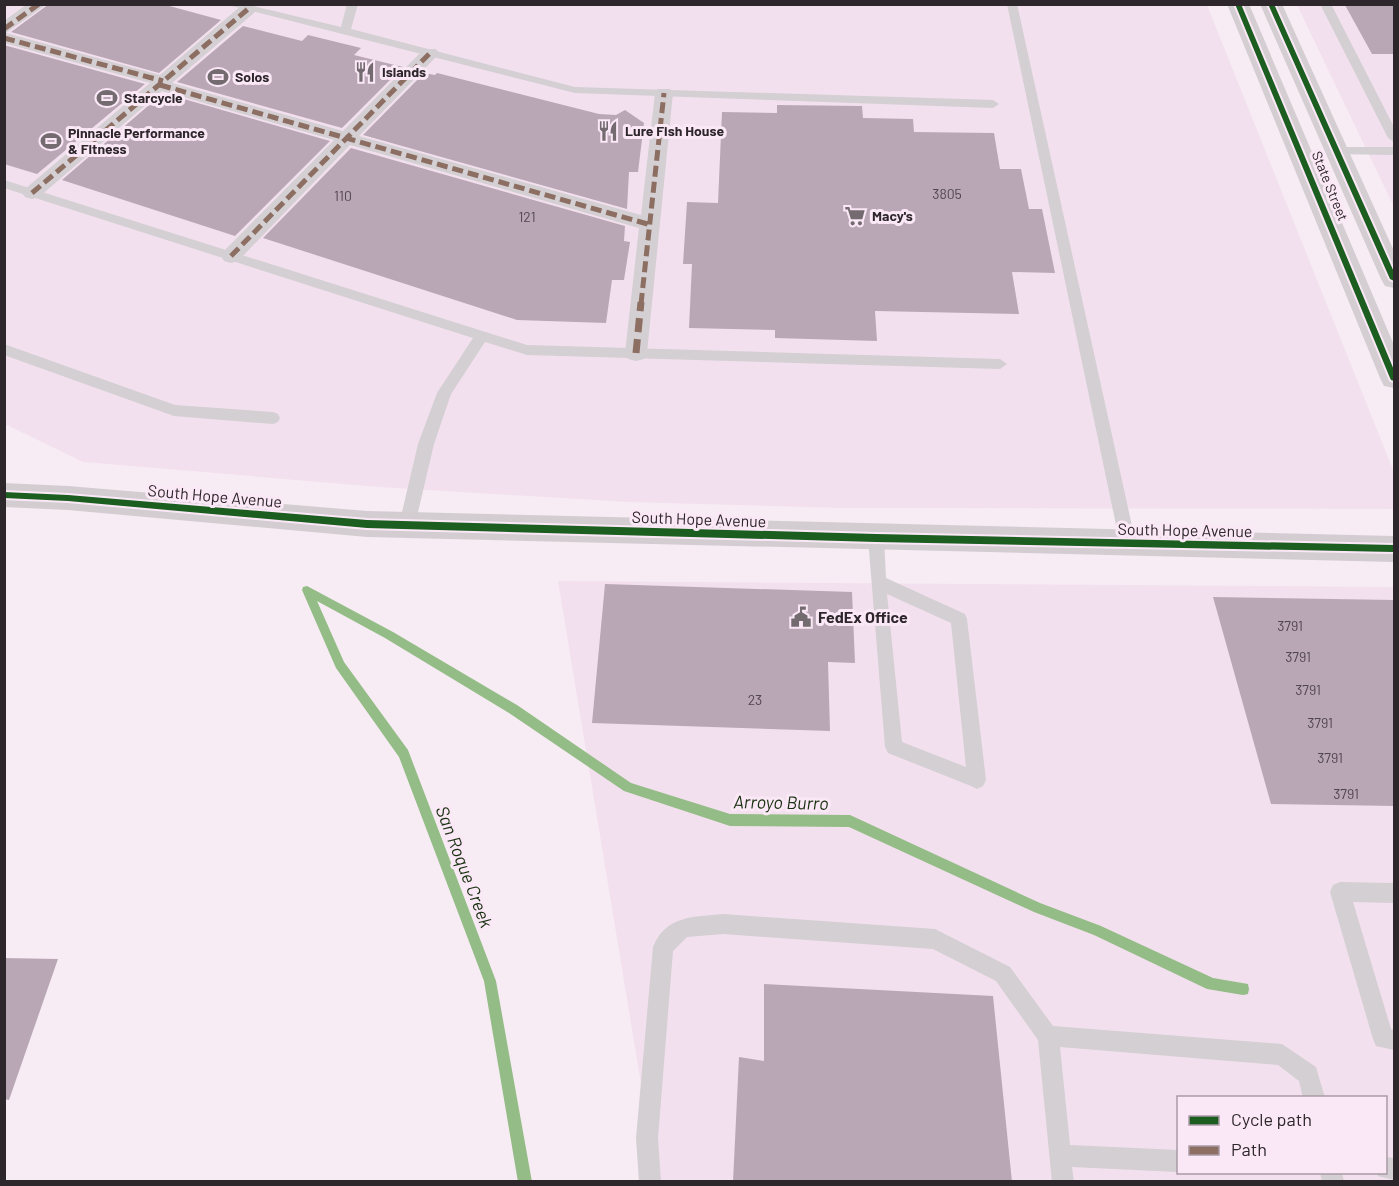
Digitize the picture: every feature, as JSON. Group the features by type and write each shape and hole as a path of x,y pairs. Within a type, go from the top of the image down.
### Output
{"main road":[{"name":"State Street","path":"1238,4 1395,378"},
{"name":"State Street","path":"1271,4 1395,279"},
{"name":"South Hope Avenue","path":"4,495 79,499 367,524 1395,549"}],"street":[{"path":"4,30 39,4"},
{"path":"32,193 248,9"},
{"path":"4,38 651,225"},
{"path":"231,256 430,53"},
{"path":"636,353 664,93"}],"lane":[{"path":"229,4 575,90 993,104"},
{"path":"345,31 353,4"},
{"path":"1012,4 1128,544"},
{"path":"1325,4 1395,138"},
{"path":"1337,151 1395,151"},
{"path":"4,184 527,350 1000,364"},
{"path":"407,525 426,444 444,393 481,336"},
{"path":"4,349 174,410 273,418"},
{"path":"876,538 878,582 894,747 977,780 959,619 878,582"},
{"path":"1395,893 1340,892 1383,1039 1395,1040"},
{"path":"650,1182 646,1138 663,947 682,927 723,924 935,939 1003,974 1048,1036 1063,1182"},
{"path":"1048,1036 1282,1055 1308,1075 1313,1096"},
{"path":"1060,1155 1177,1161"}],"shaded area":[{"path":"4,5 1207,5 1394,472 1394,509 840,508 627,502 379,487 83,462 5,424"},
{"path":"1297,5 1394,5 1394,207"},
{"path":"558,581 1394,587 1394,1181 657,1181"}],"building":[{"path":"49,4 162,4 221,20 159,73 11,32"},
{"path":"1345,5 1395,6 1395,54 1372,54"},
{"path":"243,26 302,41 308,35 361,48 354,55 403,67 342,128 177,82"},
{"path":"4,45 145,84 37,174 4,164"},
{"path":"424,73 435,75 437,73 599,114 616,115 625,110 644,123 638,172 629,172 627,209 363,135"},
{"path":"163,93 330,141 235,236 62,180"},
{"path":"777,105 862,106 863,118 913,119 914,132 994,133 1000,169 1021,169 1029,209 1042,209 1055,273 1012,272 1019,314 875,311 877,341 775,338 775,330 689,328 692,264 683,264 687,202 718,203 722,112 777,113"},
{"path":"351,148 625,226 624,241 630,242 624,280 612,280 606,323 517,320 263,238"},
{"path":"605,584 852,592 855,663 828,662 830,731 592,723"},
{"path":"1213,597 1395,600 1395,806 1271,804"},
{"path":"4,958 58,959 9,1100 4,1099"},
{"path":"764,984 993,996 1012,1182 733,1182 739,1057 764,1061"}],"waterway":[{"name":"Arroyo Burro","path":"525,1182 490,981 404,754 340,665 307,590 389,635 513,709 628,787 730,820 850,821 1038,908 1097,930 1212,984 1243,989"}],"marked path":[{"path":"4,29 39,4"},
{"path":"32,193 248,9"},
{"path":"4,38 163,81"},
{"path":"231,256 430,53"},
{"path":"160,85 651,225"},
{"path":"636,353 664,93"}],"cycle path":[{"path":"1238,4 1394,378"},
{"path":"1271,4 1394,279"},
{"path":"4,495 68,498 367,524 1394,549"}],"place":[{"name":"Islands","path":"365,72"},
{"name":"Solos","path":"218,77"},
{"name":"Starcycle","path":"107,98"},
{"name":"Lure Fish House","path":"608,131"},
{"name":"Pinnacle Performance & Fitness","path":"51,141"},
{"name":"Macy's","path":"855,216"},
{"name":"FedEx Office","path":"801,617"}],"water label":[{"name":"San Roque Creek","path":"464,867"}]}
